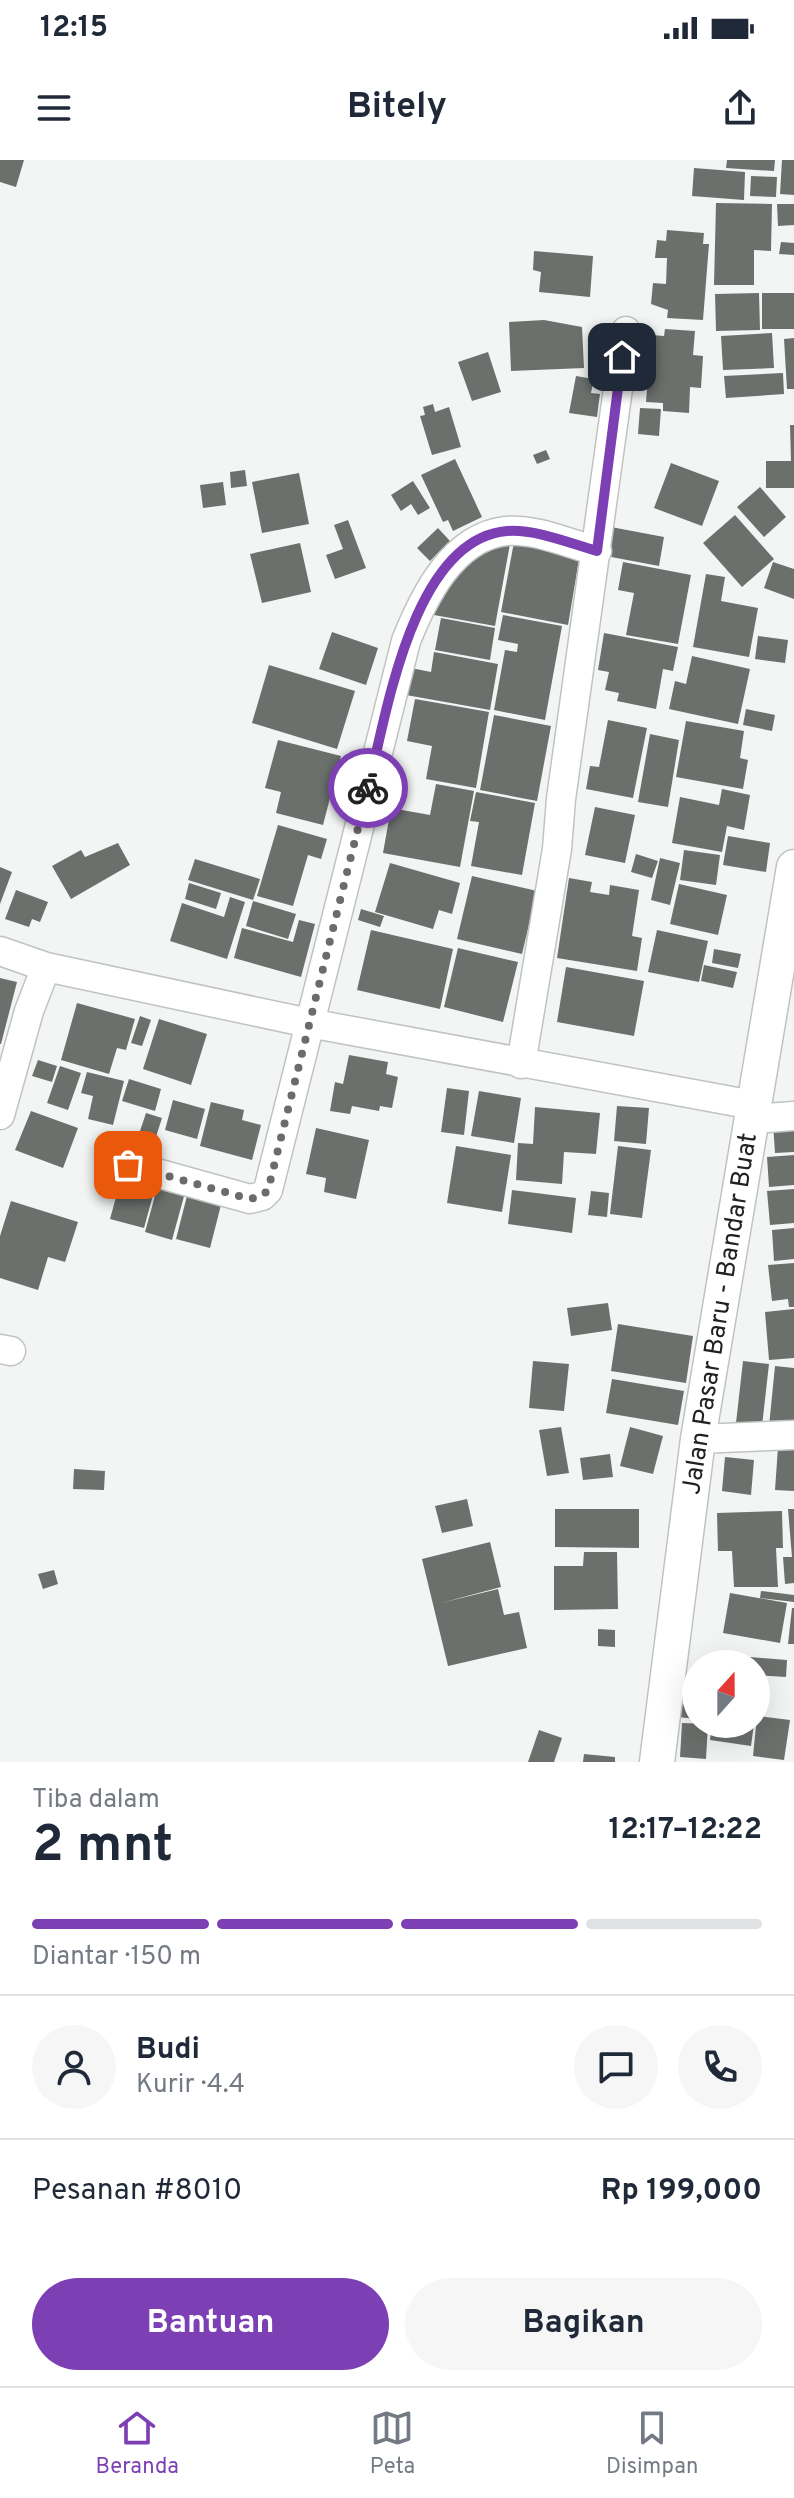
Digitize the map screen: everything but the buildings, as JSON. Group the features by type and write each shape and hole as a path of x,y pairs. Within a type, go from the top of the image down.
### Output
{"street":[{"path":"521,1064 557,849 575,691 626,331"},
{"path":"128,1165 250,1199 262,1196 268,1190 406,641 424,595 464,551 498,533 531,533 597,551"},
{"name":"Jalan Pasar Baru - Bandar Buat","path":"657,1762 698,1439 794,867"},
{"path":"0,951 46,967 309,1023 753,1112 794,1116"},
{"path":"0,1115 29,1011 46,967"},
{"path":"698,1439 794,1435"}],"way so far":[{"path":"128,1165 250,1199 262,1196 268,1190 368,788"}],"route":[{"path":"368,788 406,641 424,595 443,571 464,551 489,536 507,531 531,533 597,551 622,357"}]}
